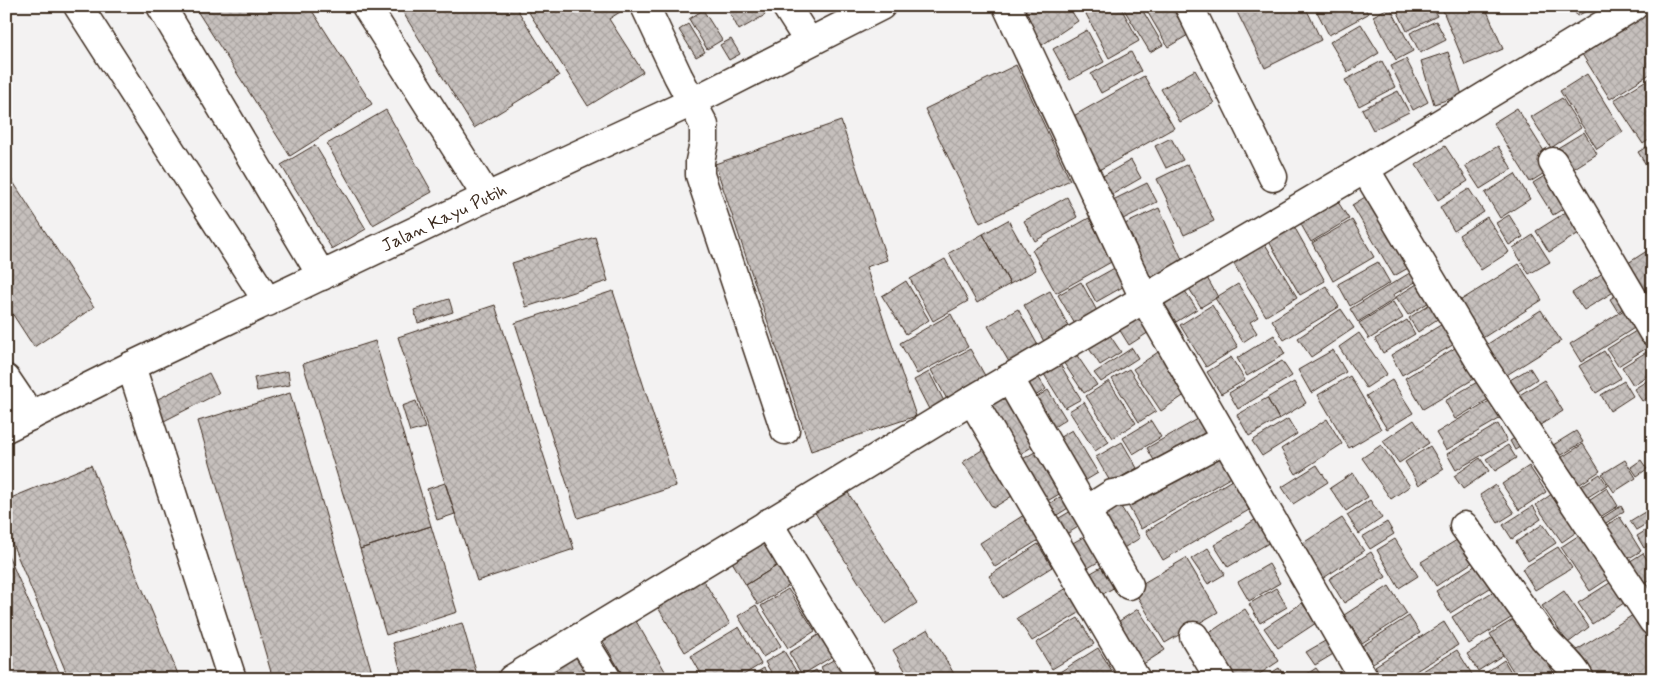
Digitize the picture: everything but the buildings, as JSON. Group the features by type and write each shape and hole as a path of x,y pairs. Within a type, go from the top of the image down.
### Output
{"street":[{"path":"78,6 268,302"},
{"path":"161,6 322,276"},
{"path":"366,6 487,197"},
{"path":"645,6 704,126 700,175 785,430"},
{"path":"786,6 809,42"},
{"name":"Jalan Kayu Putih","path":"6,428 131,366 692,102 881,6"},
{"path":"1007,6 1144,298 1364,679"},
{"path":"1189,6 1273,177"},
{"path":"512,679 972,400 1365,169 1631,7"},
{"path":"1553,162 1653,332"},
{"path":"1365,169 1481,364 1653,621"},
{"path":"131,366 232,679"},
{"path":"1009,378 1129,585"},
{"path":"6,379 31,416"},
{"path":"972,400 1136,679"},
{"path":"1058,547 1091,518 1112,494 1125,492 1225,439"},
{"path":"768,523 863,679"},
{"path":"1464,526 1532,619 1542,637 1575,670 1580,679"},
{"path":"1194,636 1220,679"},
{"path":"582,637 607,679"}]}
